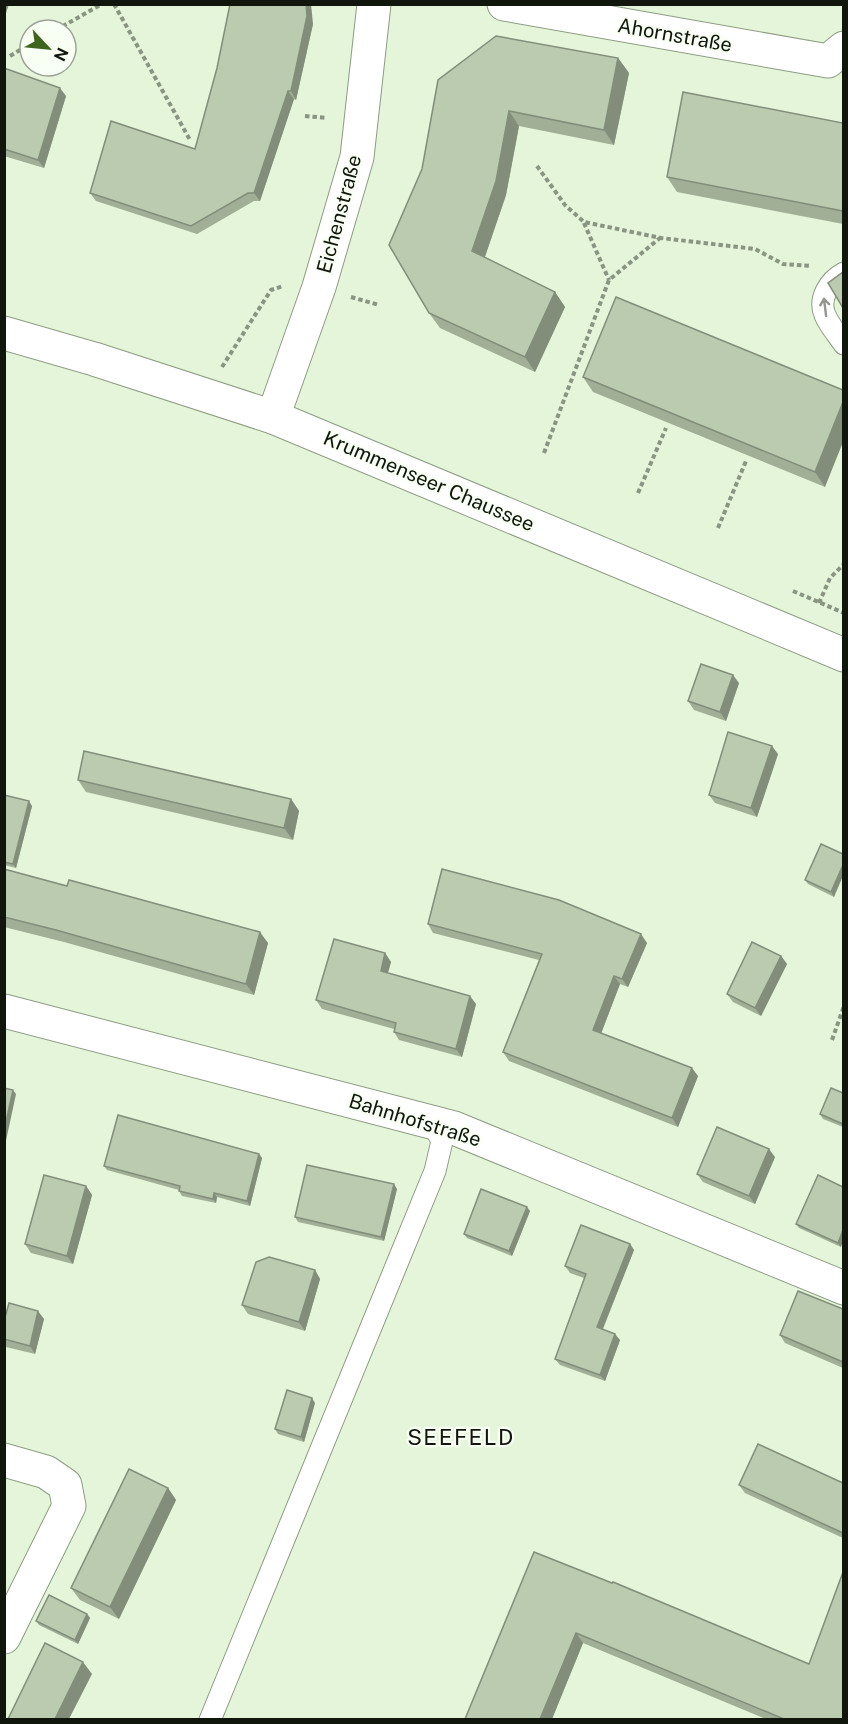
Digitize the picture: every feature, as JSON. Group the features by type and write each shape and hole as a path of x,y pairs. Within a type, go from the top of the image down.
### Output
{"street":[{"name":"Eichenstraße","path":"273,417 319,287 357,157 374,4"},
{"name":"Ahornstraße","path":"504,4 828,61 843,48"},
{"name":"Krummenseer Chaussee","path":"4,333 94,359 273,417 843,655"},
{"name":"Bahnhofstraße","path":"4,1011 454,1128 843,1288"},
{"path":"4,1460 46,1472 65,1485 69,1506 4,1637"}],"lane":[{"path":"841,275 824,293 824,313 843,344"},
{"path":"210,1719 435,1172 442,1141 432,1122"}],"path":[{"path":"77,18 102,4"},
{"path":"114,4 190,140"},
{"path":"9,56 18,51"},
{"path":"537,166 565,205 584,222 609,280"},
{"path":"584,222 661,238 755,249 783,264 829,267 841,275"},
{"path":"544,453 609,280 661,238"},
{"path":"211,397 218,373 271,291 286,284 319,287 379,304"},
{"path":"638,493 666,428"},
{"path":"718,528 746,461"},
{"path":"819,603 830,578 843,564"},
{"path":"793,591 843,613"},
{"path":"832,1040 843,1006"}],"building":[{"path":"230,4 306,4 307,16 291,91 288,91 254,193 248,193 191,226 90,193 111,121 195,149 217,68"},
{"path":"496,36 618,58 604,130 509,111 496,181 472,251 555,292 525,357 429,313 389,245 422,169 438,80"},
{"path":"4,68 18,73 18,78 32,78 60,88 38,160 4,149"},
{"path":"683,92 843,123 843,211 667,177"},
{"path":"843,272 843,308 828,283"},
{"path":"616,297 843,390 843,402 815,472 583,377"},
{"path":"701,664 733,675 720,712 688,701"},
{"path":"728,732 772,746 751,808 709,795"},
{"path":"84,751 291,799 284,828 78,780"},
{"path":"4,795 29,801 13,864 4,862"},
{"path":"821,844 843,854 843,865 831,892 805,880"},
{"path":"4,869 67,886 69,880 260,932 246,984 4,917"},
{"path":"442,869 559,900 641,934 622,979 614,976 593,1030 692,1068 672,1118 503,1052 542,954 428,924"},
{"path":"334,939 385,953 381,971 470,996 456,1049 394,1032 396,1023 316,1000"},
{"path":"752,942 781,956 755,1008 727,994"},
{"path":"4,1088 13,1090 4,1131"},
{"path":"831,1088 843,1093 843,1124 820,1114"},
{"path":"118,1115 259,1154 247,1201 214,1193 213,1199 179,1191 180,1186 104,1166"},
{"path":"717,1127 769,1149 749,1196 697,1174"},
{"path":"307,1165 394,1184 381,1237 295,1217"},
{"path":"44,1175 86,1186 67,1256 25,1244"},
{"path":"818,1175 843,1187 843,1230 838,1243 796,1224"},
{"path":"481,1189 527,1207 509,1251 464,1234"},
{"path":"581,1225 630,1244 597,1327 615,1334 600,1375 555,1359 586,1274 565,1266"},
{"path":"269,1257 315,1270 299,1322 242,1305 256,1262"},
{"path":"798,1291 843,1309 843,1362 780,1335"},
{"path":"9,1303 38,1311 30,1346 4,1339 4,1321"},
{"path":"287,1390 312,1398 301,1437 275,1429"},
{"path":"758,1444 843,1483 843,1533 739,1485"},
{"path":"129,1469 168,1488 110,1607 71,1588"},
{"path":"534,1552 613,1582 809,1664 843,1572 843,1719 784,1719 576,1633 540,1719 465,1719"},
{"path":"49,1595 87,1614 75,1640 36,1621"},
{"path":"45,1643 83,1662 55,1719 8,1719"}],"district":[{"name":"SEEFELD","path":"461,1437"}]}
